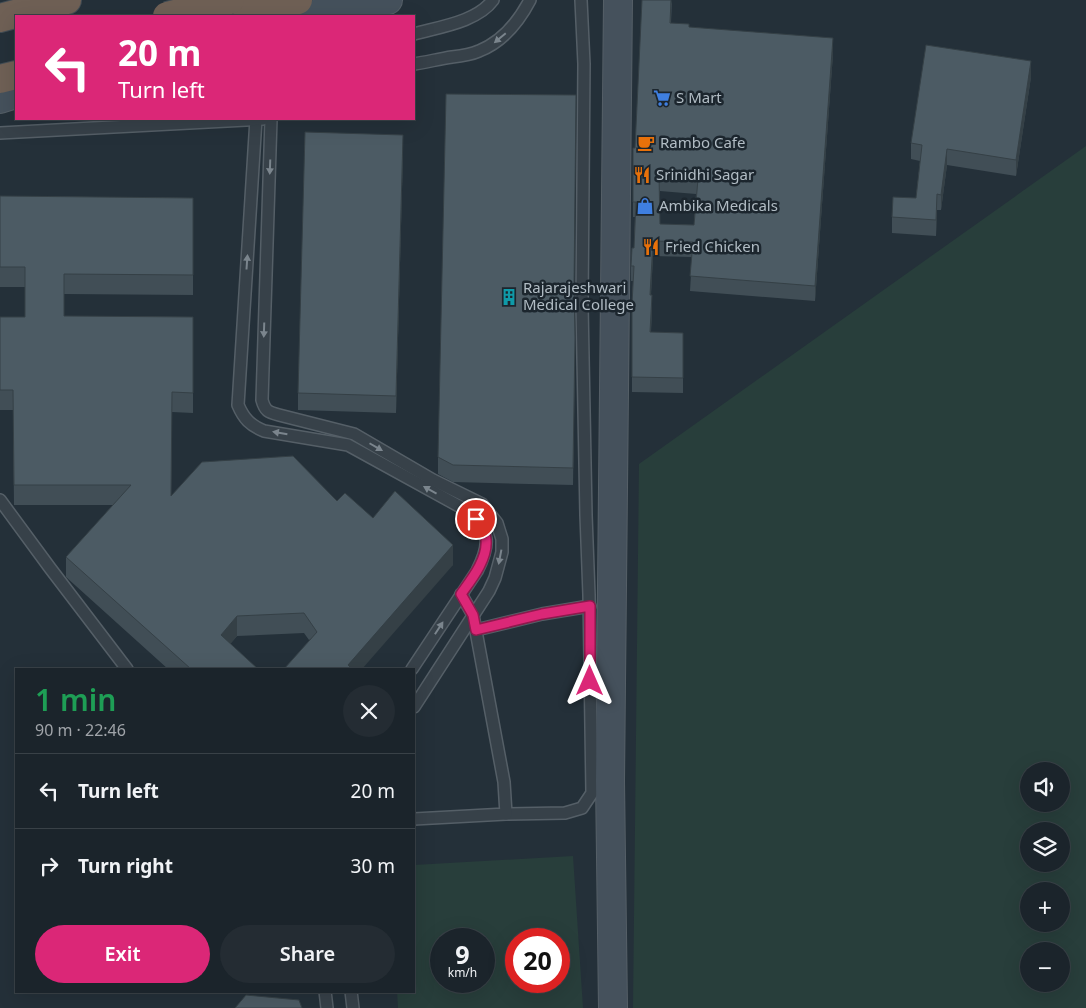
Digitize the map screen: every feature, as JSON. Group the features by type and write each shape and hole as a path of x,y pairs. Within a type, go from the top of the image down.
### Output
{"highway":[{"path":"0,18 67,0"},
{"path":"203,0 208,15"},
{"path":"172,15 230,0"},
{"path":"235,15 298,0"},
{"path":"0,61 15,56"},
{"path":"0,79 15,75"}],"street":[{"path":"312,15 388,0"},
{"path":"613,1008 610,781 618,0"},
{"path":"0,99 15,94"}],"lane":[{"path":"415,34 465,21 484,9 493,0"},
{"path":"415,64 478,52 486,48 509,30 530,0"},
{"path":"415,820 506,814 565,813 582,808 592,793 590,606 582,315 584,64 581,0"},
{"path":"0,133 240,120"},
{"path":"259,120 238,405 242,414 247,421 264,431 348,445 468,511 483,530 487,541 484,557 477,571 413,668"},
{"path":"271,120 262,400 264,407 269,412 354,434 432,480 482,504 497,524 502,539 502,552 495,578 489,591 415,705"},
{"path":"348,445 354,434"},
{"path":"0,500 126,668"},
{"path":"461,594 473,615 504,782 506,814"},
{"path":"476,630 542,614 590,606"},
{"path":"325,993 327,1008"},
{"path":"351,993 353,1008"}],"green space":[{"path":"1086,146 1086,1008 633,1008 639,464"},
{"path":"573,856 583,1008 398,1008 397,993 415,993 415,865"}],"building":[{"path":"642,0 671,0 670,23 689,24 689,27 833,38 815,286 690,276 693,242 653,241 650,332 683,333 683,378 632,377 634,266 631,266 632,248 634,248 636,202 633,202 633,148 635,148","holes":["659,176 698,179 694,225 660,224"]},
{"path":"926,45 1031,61 1016,160 947,149 941,195 937,194 936,220 892,217 893,197 916,198 922,145 911,143"},
{"name":"Rajarajeshwari Medical College","path":"446,94 576,95 573,468 453,465 438,457"},
{"path":"305,132 403,135 396,396 298,393"},
{"path":"0,196 193,198 193,275 64,274 64,316 193,317 193,393 172,392 171,496 202,462 293,456 337,501 345,493 373,518 395,491 453,545 348,665 351,668 285,668 317,632 304,613 237,616 221,635 257,668 190,668 66,557 131,485 14,485 13,390 0,390 0,317 25,317 25,267 0,267"},
{"path":"246,995 299,1000 302,1008 235,1008"}],"place":[{"name":"S Mart","path":"662,98"},
{"name":"Rambo Cafe","path":"646,143"},
{"name":"Srinidhi Sagar","path":"642,175"},
{"name":"Ambika Medicals","path":"645,206"},
{"name":"Fried Chicken","path":"651,247"},
{"name":"Rajarajeshwari Medical College","path":"509,297"}],"route":[{"path":"476,519 487,541 484,557 461,594 473,615 476,630 542,614 590,606 590,681"}]}
